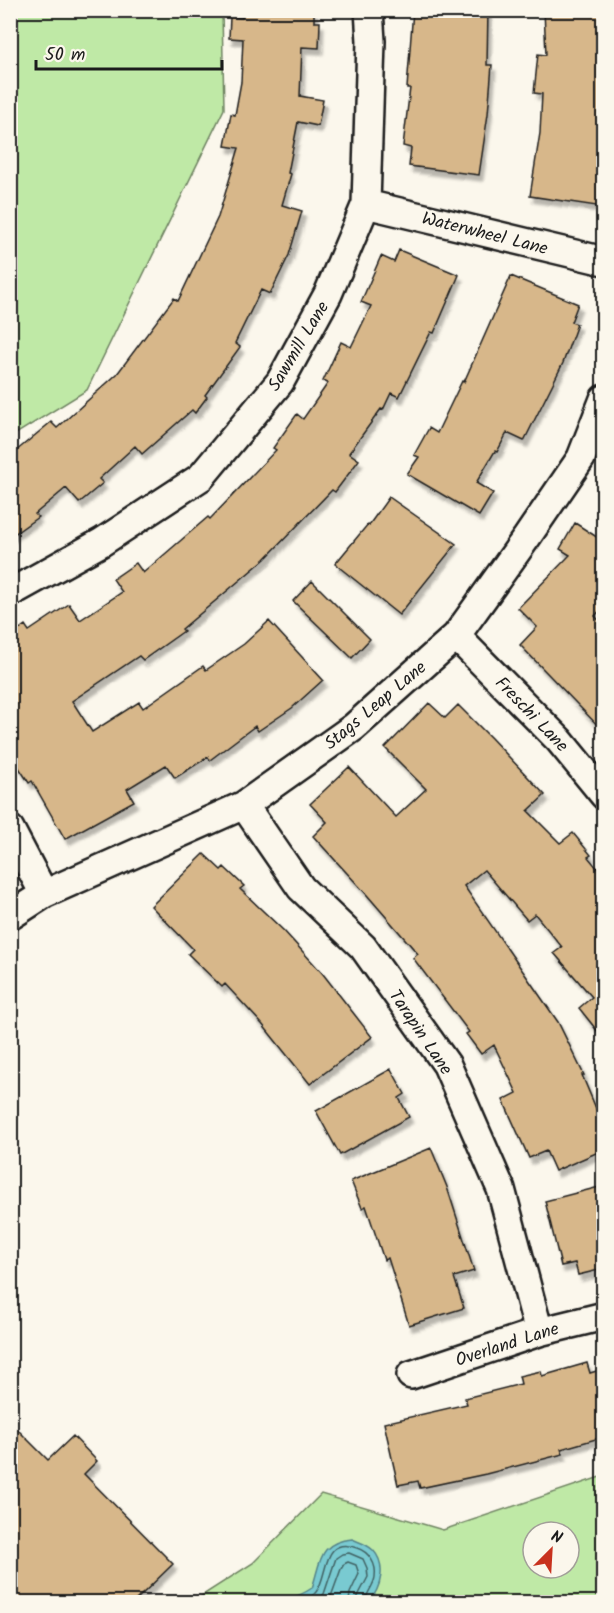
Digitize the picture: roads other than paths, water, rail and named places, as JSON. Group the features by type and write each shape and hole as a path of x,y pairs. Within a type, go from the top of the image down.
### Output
{"street":[{"name":"Sawmill Lane","path":"10,593 102,542 201,477 280,382 328,294 366,204 371,41 369,10"},
{"name":"Waterwheel Lane","path":"366,204 603,261"},
{"name":"Stags Leap Lane","path":"10,916 44,894 243,805 354,727 456,636 580,458 603,399"},
{"name":"Freschi Lane","path":"456,636 559,740 603,795"},
{"name":"Tarapin Lane","path":"243,805 301,888 363,946 447,1065 501,1189 539,1332"},
{"path":"10,829 44,894"},
{"name":"Overland Lane","path":"411,1375 539,1332 603,1316"}],"water":[{"path":"352,1539 371,1548 380,1562 381,1576 377,1590 369,1602 246,1602 287,1599 312,1588 320,1562 327,1549 333,1544"}]}
